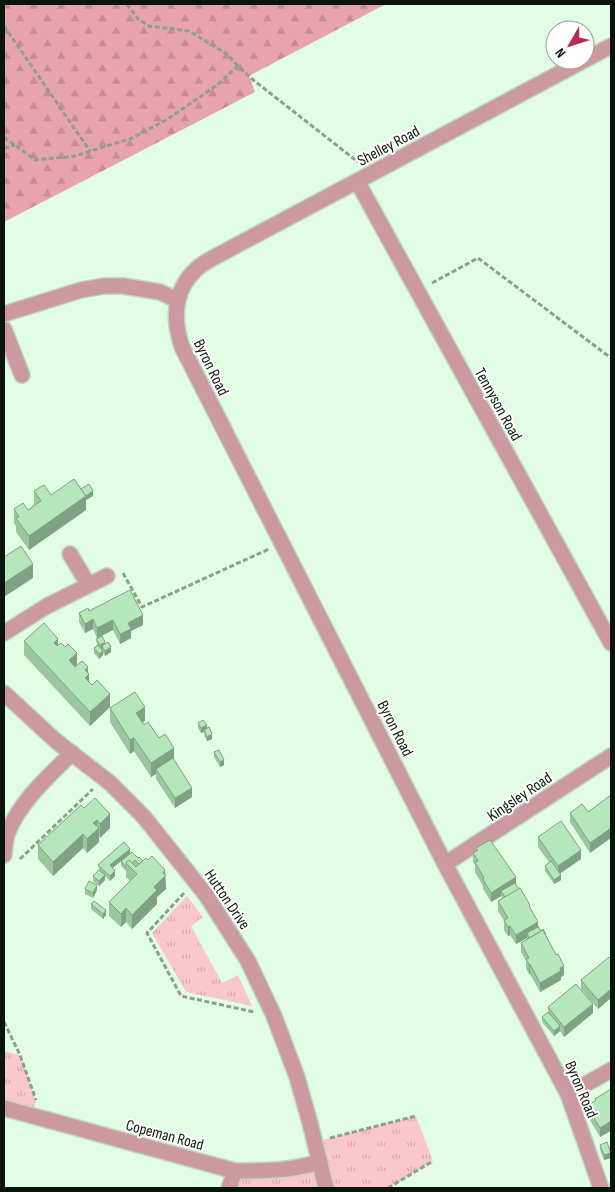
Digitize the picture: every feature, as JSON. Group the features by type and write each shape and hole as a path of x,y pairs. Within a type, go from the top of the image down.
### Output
{"street":[{"name":"Shelley Road","path":"185,282 200,266 237,245 611,46"},
{"name":"Tennyson Road","path":"357,181 611,643"},
{"name":"Byron Road","path":"185,282 177,300 176,316 177,332 182,347 445,864 568,1094 601,1188"},
{"path":"4,314 80,290 104,286 123,286 160,292 177,300"},
{"path":"4,329 22,375"},
{"path":"70,554 88,584"},
{"path":"4,633 47,606 107,576"},
{"name":"Hutton Drive","path":"4,693 37,724 104,778 144,817 196,881 248,961 274,1016 297,1077 326,1188"},
{"path":"4,855 8,833 20,810 41,783 72,753"},
{"name":"Kingsley Road","path":"445,864 611,756"},
{"path":"568,1094 611,1070"},
{"name":"Copeman Road","path":"4,1108 235,1171 296,1169 320,1162"},
{"path":"229,1188 235,1171"}],"path":[{"path":"127,4 138,19 149,26 190,31 227,54 252,79 373,173"},
{"path":"4,26 90,151"},
{"path":"4,137 35,160 75,156 132,138 168,119 217,84 238,66"},
{"path":"4,148 15,146"},
{"path":"417,291 478,258 611,358"},
{"path":"107,576 122,570 142,607 283,543"},
{"path":"18,861 104,778"},
{"path":"196,881 147,932 181,996 274,1016"},
{"path":"4,1022 20,1055 43,1120"},
{"path":"315,1142 416,1116"},
{"path":"388,1188 433,1160"}],"green space":[{"path":"4,4 386,4 249,76 255,92 4,222"},
{"path":"187,896 203,917 191,926 222,983 238,975 252,1006 186,992 152,933"},
{"path":"4,1051 20,1055 36,1102 31,1116 4,1108"},
{"path":"416,1116 433,1161 388,1188 229,1188 235,1171 319,1162 315,1142"}],"building":[{"path":"74,479 86,496 29,536 16,518 19,517 14,509 23,503 28,510 41,501 34,491 44,485 51,495"},
{"path":"89,484 93,491 86,496 81,489"},
{"path":"21,546 33,564 4,583 4,557"},
{"path":"130,590 143,615 128,623 131,629 120,634 113,620 97,628 93,619 85,624 79,613 88,608 89,611"},
{"path":"44,623 58,639 54,643 57,646 61,643 65,647 68,644 77,653 69,660 75,667 82,661 88,667 85,670 89,674 85,678 92,685 97,680 110,694 90,712 24,641"},
{"path":"102,636 105,642 100,645 96,639"},
{"path":"108,642 111,647 105,651 102,646"},
{"path":"98,645 103,651 99,654 94,648"},
{"path":"135,692 145,707 136,713 144,725 148,722 159,738 165,734 174,748 151,763 134,738 130,740 110,708"},
{"path":"203,720 207,725 201,728 198,723"},
{"path":"209,727 212,734 207,737 204,730"},
{"path":"219,750 224,760 220,762 214,752"},
{"path":"173,758 192,788 175,798 156,769"},
{"path":"611,795 611,828 590,843 570,813 582,804 588,812"},
{"path":"95,798 110,814 100,824 97,820 93,823 99,828 87,839 83,834 53,862 38,845 81,805 84,808"},
{"path":"561,821 581,850 558,866 538,837"},
{"path":"490,840 516,877 491,893 475,862 478,861 473,853 478,850 476,848"},
{"path":"124,842 130,849 110,865 115,871 110,876 98,865"},
{"path":"132,852 143,861 139,864 135,860 132,863 129,860 126,863 126,867 121,861"},
{"path":"152,856 165,870 163,873 166,875 154,887 157,890 132,915 126,908 121,914 109,902 137,874 126,863 129,860 136,867 146,858 148,860"},
{"path":"551,861 561,875 554,880 545,866"},
{"path":"99,870 105,875 99,881 93,876"},
{"path":"89,881 97,885 93,893 85,889"},
{"path":"515,883 519,889 505,897 501,891"},
{"path":"520,888 538,922 516,935 504,920 508,918 498,901"},
{"path":"94,901 106,910 103,914 91,904"},
{"path":"538,927 541,931 543,929 546,934 543,930 529,938 527,933"},
{"path":"543,930 564,966 560,968 561,971 540,983 526,959 529,958 521,943"},
{"path":"609,957 611,959 611,989 598,1000 581,980"},
{"path":"576,984 593,1004 564,1027 548,1007"},
{"path":"548,1012 560,1026 554,1031 542,1017"},
{"path":"611,1089 611,1121 600,1128 587,1106"},
{"path":"607,1142 611,1153 604,1155 600,1145"}]}
